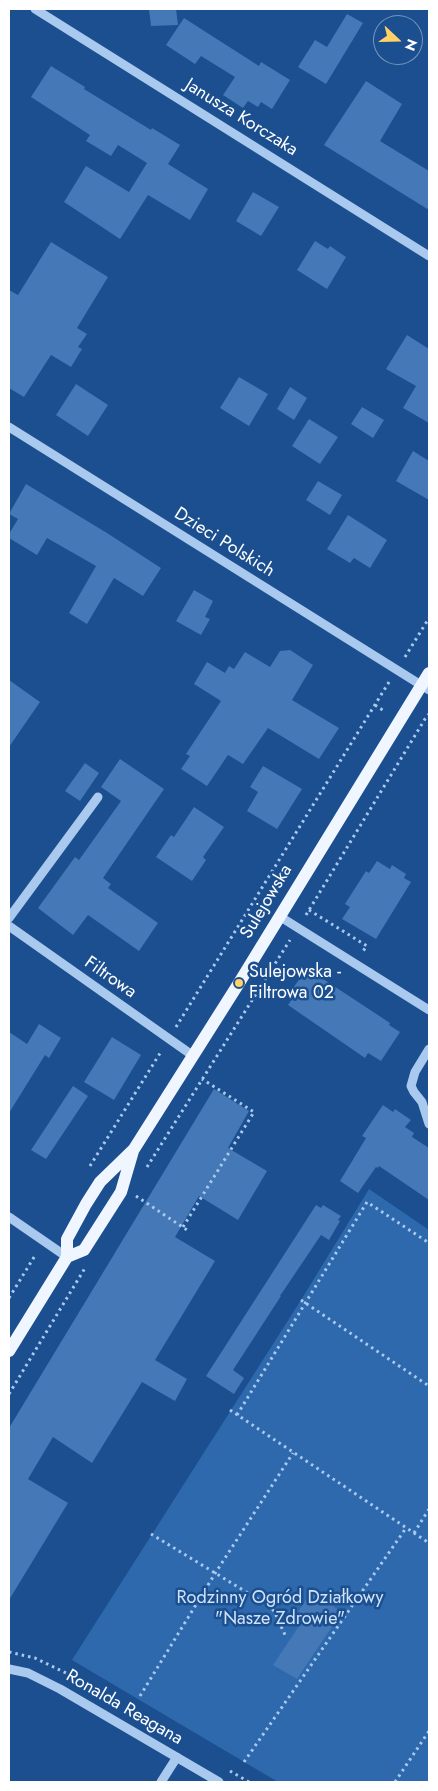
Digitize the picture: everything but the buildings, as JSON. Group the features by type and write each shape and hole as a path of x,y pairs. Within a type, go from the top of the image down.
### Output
{"main road":[{"name":"Sulejowska","path":"67,1256 84,1250 120,1192 134,1149 279,916 425,688 429,673"},
{"name":"Sulejowska","path":"9,1351 67,1256 67,1239 100,1182 134,1149"}],"street":[{"name":"Janusza Korczaka","path":"35,9 429,256"},
{"name":"Dzieci Polskich","path":"9,427 425,688"},
{"path":"9,918 98,797"},
{"path":"279,916 429,1010"},
{"name":"Filtrowa","path":"9,926 192,1055"},
{"path":"429,1049 414,1072 411,1086 422,1102 429,1124"},
{"path":"9,1217 67,1256"},
{"name":"Ronalda Reagana","path":"9,1669 28,1673 60,1689 219,1782"},
{"path":"161,1782 177,1757"}],"path":[{"path":"87,1171 429,618"},
{"path":"375,705 384,711"},
{"path":"146,1168 298,928 429,714"},
{"path":"309,910 366,946 356,964"},
{"path":"184,1227 254,1112 202,1078"},
{"path":"131,1193 190,1232"},
{"path":"237,1415 367,1202 429,1244"},
{"path":"9,1298 44,1240"},
{"path":"9,1394 86,1266"},
{"path":"301,1300 429,1386"},
{"path":"230,1410 429,1543"},
{"path":"140,1696 293,1452"},
{"path":"414,1533 429,1509"},
{"path":"244,1762 406,1528"},
{"path":"151,1534 271,1607 276,1613 286,1638"},
{"path":"394,1782 429,1731"}],"green space":[{"name":"Rodzinny Ogród Działkowy \"Nasze Zdrowie\"","path":"369,1189 429,1230 429,1782 278,1782 72,1660 301,1300"}],"place":[{"name":"Sulejowska - Filtrowa 02","path":"239,983"}]}
